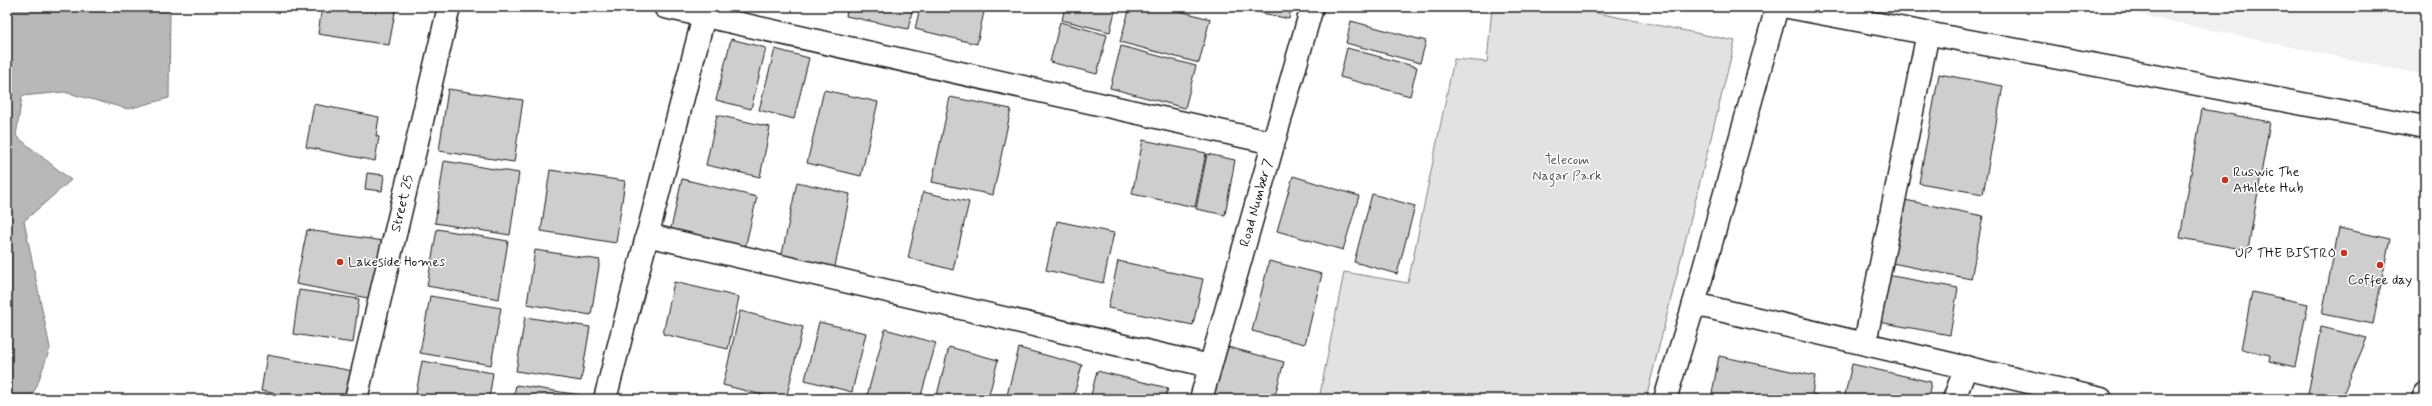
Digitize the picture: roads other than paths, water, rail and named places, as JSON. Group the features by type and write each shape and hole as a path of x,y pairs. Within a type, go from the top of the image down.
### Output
{"street":[{"name":"Street 25","path":"356,399 448,7"},
{"path":"665,7 1274,143"},
{"name":"Road Number 7","path":"1201,399 1312,7"},
{"path":"1665,399 1694,304 1777,7"},
{"path":"1788,7 2425,127"},
{"path":"605,399 704,16"},
{"path":"1865,343 1928,33"},
{"path":"647,235 1210,366"},
{"path":"1694,304 2101,399"},
{"path":"1954,399 1966,367"},
{"path":"2423,399 2425,394"}],"place":[{"name":"Ruswic The Athlete Hub","path":"2225,180"},
{"name":"UP THE BISTRO","path":"2344,253"},
{"name":"Lakeside Homes","path":"340,262"},
{"name":"Coffee day","path":"2380,265"}],"park label":[{"name":"Telecom Nagar Park","path":"1567,168"}]}
